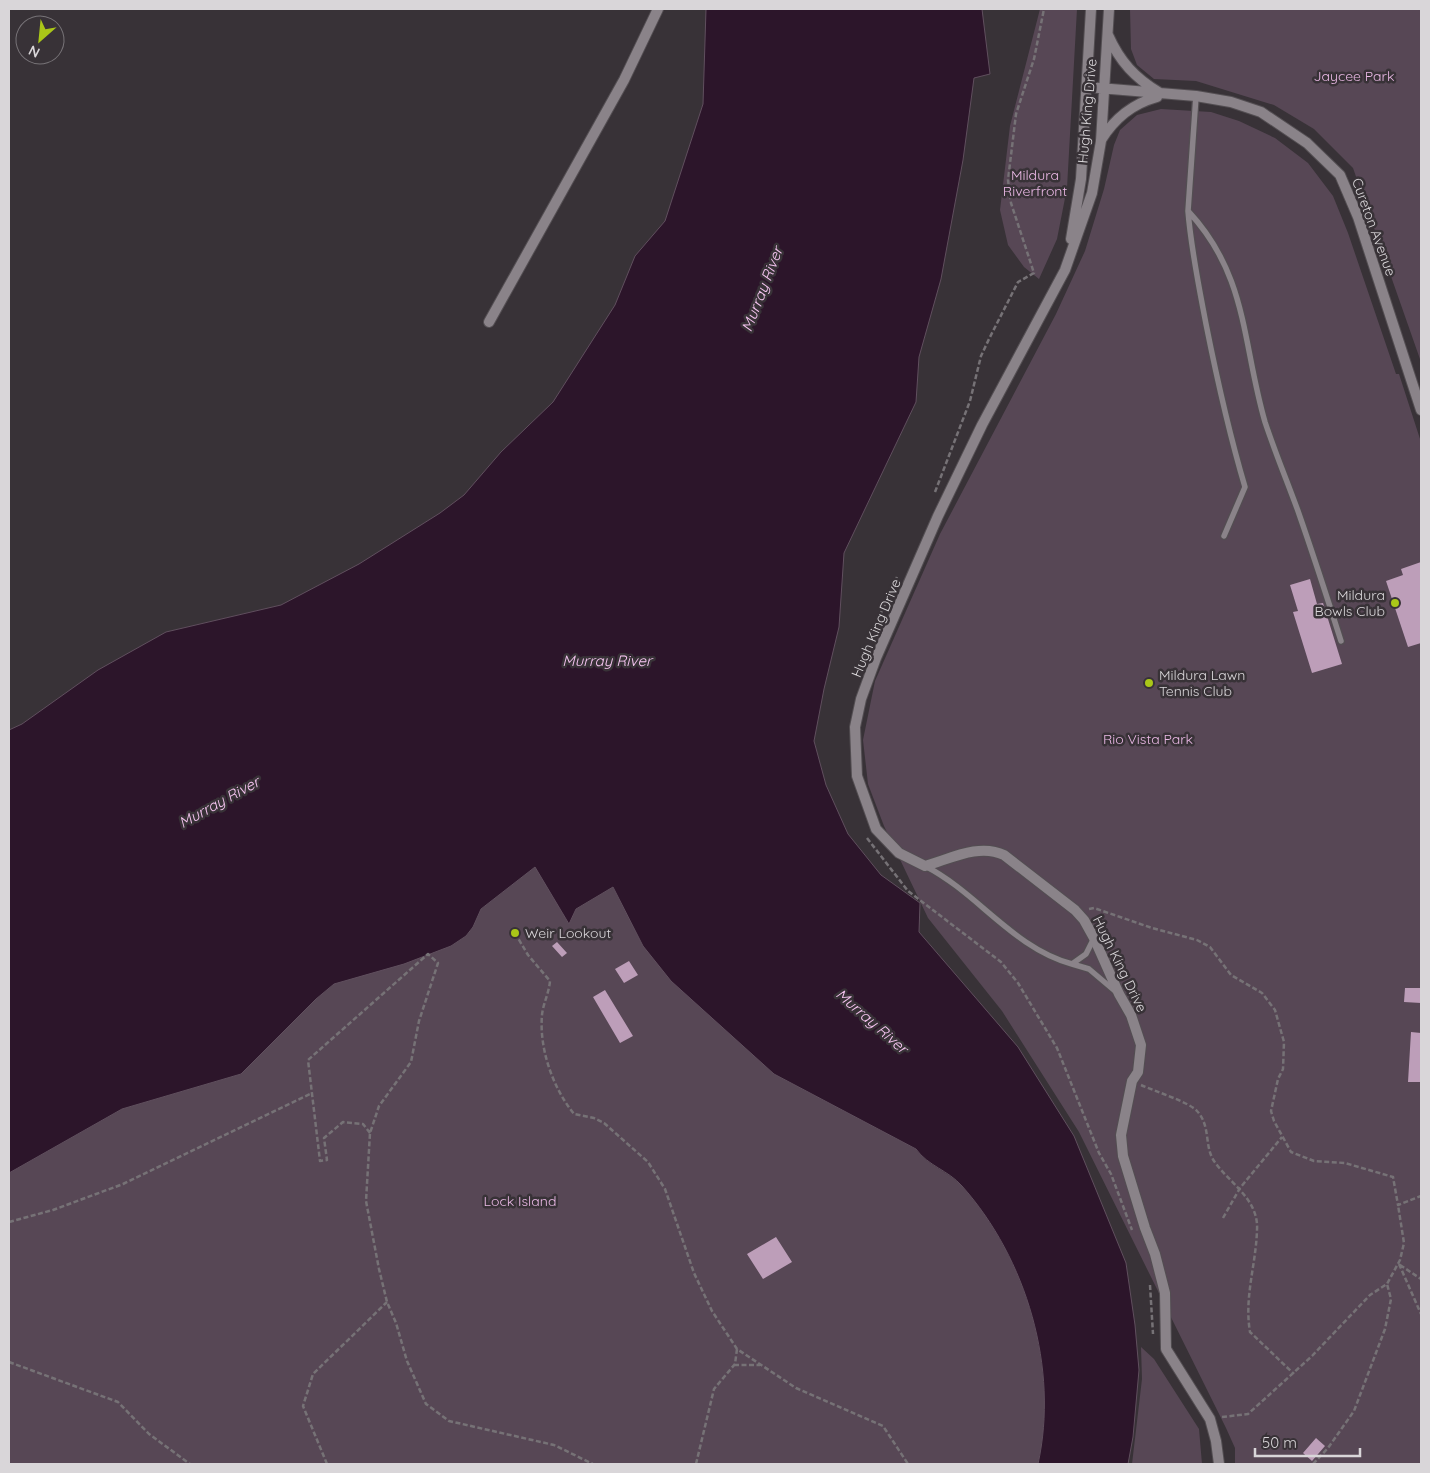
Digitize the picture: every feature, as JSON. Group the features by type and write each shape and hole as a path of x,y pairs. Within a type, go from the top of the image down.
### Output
{"street":[{"path":"489,322 624,80 658,9"},
{"name":"Hugh King Drive","path":"1065,270 1081,179 1092,9"},
{"name":"Hugh King Drive","path":"1109,9 1101,141 1092,193 1065,270 963,463 876,658 861,699 855,727 855,750 857,776 865,802 876,828 888,844 899,854 924,866 982,849 995,850 1075,910 1084,920 1094,938 1119,994 1131,1015 1141,1045 1138,1072 1132,1081 1121,1135 1123,1156 1155,1254 1165,1293 1166,1349 1210,1419 1216,1441 1219,1464"},
{"path":"1107,33 1125,67 1142,82 1163,95"},
{"name":"Cureton Avenue","path":"1087,87 1163,95 1196,96 1231,102 1261,112 1307,143 1340,175 1358,217 1421,410"},
{"path":"1101,141 1124,112 1141,101 1163,95"}],"lane":[{"path":"1196,96 1188,211 1193,255 1232,443 1246,487 1224,536"},
{"path":"1188,211 1206,230 1227,265 1235,286 1254,382 1266,424 1305,530 1341,641"},
{"path":"924,866 947,880 1040,952 1089,969 1119,994"},
{"path":"1072,964 1086,954 1094,938"}],"path":[{"path":"934,494 970,401 981,356 988,339 1018,282 1034,273 1011,203 1008,180 1016,114 1034,59 1044,9"},
{"path":"876,626 898,575"},
{"path":"866,835 882,860 908,891 1001,962 1018,983 1057,1048 1099,1153 1111,1174 1133,1232"},
{"path":"1075,910 1094,908 1152,928 1198,940 1210,947 1231,975 1262,993 1275,1010 1284,1042 1283,1068 1278,1079 1271,1111 1282,1137 1291,1152 1314,1160 1352,1165 1393,1177 1404,1234 1399,1264 1387,1284 1370,1295 1294,1374 1248,1414 1210,1419"},
{"path":"515,933 528,955 550,981 542,1014 544,1049 553,1079 574,1114 594,1118 604,1123 648,1162 665,1188 694,1273 712,1311 737,1349 796,1388 883,1426 908,1464"},
{"path":"370,1133 364,1124 343,1122 324,1138 327,1160 320,1161 308,1060 428,954 438,963 419,1022 411,1062 379,1106 370,1133 366,1201 387,1302 396,1323 407,1361 426,1404 448,1421 554,1445 593,1464"},
{"path":"1132,1081 1196,1109 1206,1128 1212,1158 1240,1188 1256,1214 1258,1230 1248,1294 1250,1332 1294,1374"},
{"path":"9,1222 53,1210 123,1184 312,1093"},
{"path":"1223,1218 1240,1188 1282,1137"},
{"path":"1398,1205 1421,1196"},
{"path":"1399,1264 1421,1279"},
{"path":"1399,1264 1421,1314"},
{"path":"1148,1278 1153,1311 1150,1314 1154,1339"},
{"path":"1313,1464 1328,1448 1354,1410 1387,1321 1391,1299 1387,1284"},
{"path":"327,1464 303,1406 313,1374 387,1302"},
{"path":"696,1464 714,1389 734,1365 737,1349"},
{"path":"9,1362 118,1402 149,1434 190,1464"},
{"path":"734,1365 760,1364"}],"green space":[{"name":"Mildura Riverfront","path":"1040,9 1077,9 1067,188 1057,239 1039,279 1024,267 1008,245 1000,210 1010,126"},
{"name":"Jaycee Park","path":"1130,9 1421,9 1421,362 1353,168 1314,129 1274,105 1196,81 1154,79 1137,65 1131,49"},
{"name":"Rio Vista Park","path":"1161,109 1211,112 1239,121 1275,138 1308,163 1333,196 1348,233 1396,374 1399,374 1421,442 1421,1464 1235,1464 1235,1448 1226,1428 1079,1132 1002,1011 928,918 884,826 868,784 863,740 875,681 940,534 1056,314 1085,251 1104,189 1114,145 1120,130 1137,115"},
{"name":"Lock Island","path":"536,866 569,924 576,909 613,887 643,946 774,1074 916,1149 926,1160 951,1176 962,1186 985,1215 1004,1247 1020,1281 1032,1317 1040,1354 1044,1391 1043,1428 1038,1464 9,1464 9,1173 122,1109 241,1074 316,999 334,984 451,946 466,936 473,927 481,909"},
{"path":"1141,1347 1154,1359 1199,1429 1202,1464 1132,1464 1142,1379"}],"water":[{"name":"Murray River","path":"706,9 982,9 990,74 974,78 963,160 941,279 919,357 916,402 844,553 839,627 814,741 826,785 848,834 881,875 920,903 919,932 1018,1047 1074,1136 1126,1263 1139,1370 1133,1437 1128,1464 1038,1464 1043,1428 1044,1391 1040,1354 1032,1317 1020,1281 1004,1247 985,1215 962,1186 951,1176 926,1160 916,1149 774,1074 671,981 643,946 613,887 576,909 569,924 535,867 481,909 473,927 466,936 451,946 404,964 334,984 316,999 241,1074 122,1109 9,1173 9,730 22,724 98,670 166,632 281,605 359,564 440,513 464,495 501,452 553,402 615,305 635,256 665,221 703,104"}],"building":[{"path":"1421,562 1421,643 1408,647 1386,581 1403,575 1401,569"},
{"path":"1310,579 1317,604 1323,603 1342,664 1312,673 1293,612 1298,611 1290,585"},
{"path":"557,942 567,953 562,957 552,946"},
{"path":"629,961 638,975 624,983 615,969"},
{"path":"1405,988 1421,988 1421,1003 1404,1002"},
{"path":"605,990 633,1036 620,1043 593,997"},
{"path":"1411,1032 1421,1033 1421,1082 1408,1082"},
{"path":"776,1237 792,1262 763,1279 747,1254"},
{"path":"1316,1438 1325,1446 1312,1461 1303,1453"}],"place":[{"name":"Mildura Bowls Club","path":"1395,603"},
{"name":"Mildura Lawn Tennis Club","path":"1149,683"},
{"name":"Weir Lookout","path":"515,933"}]}
